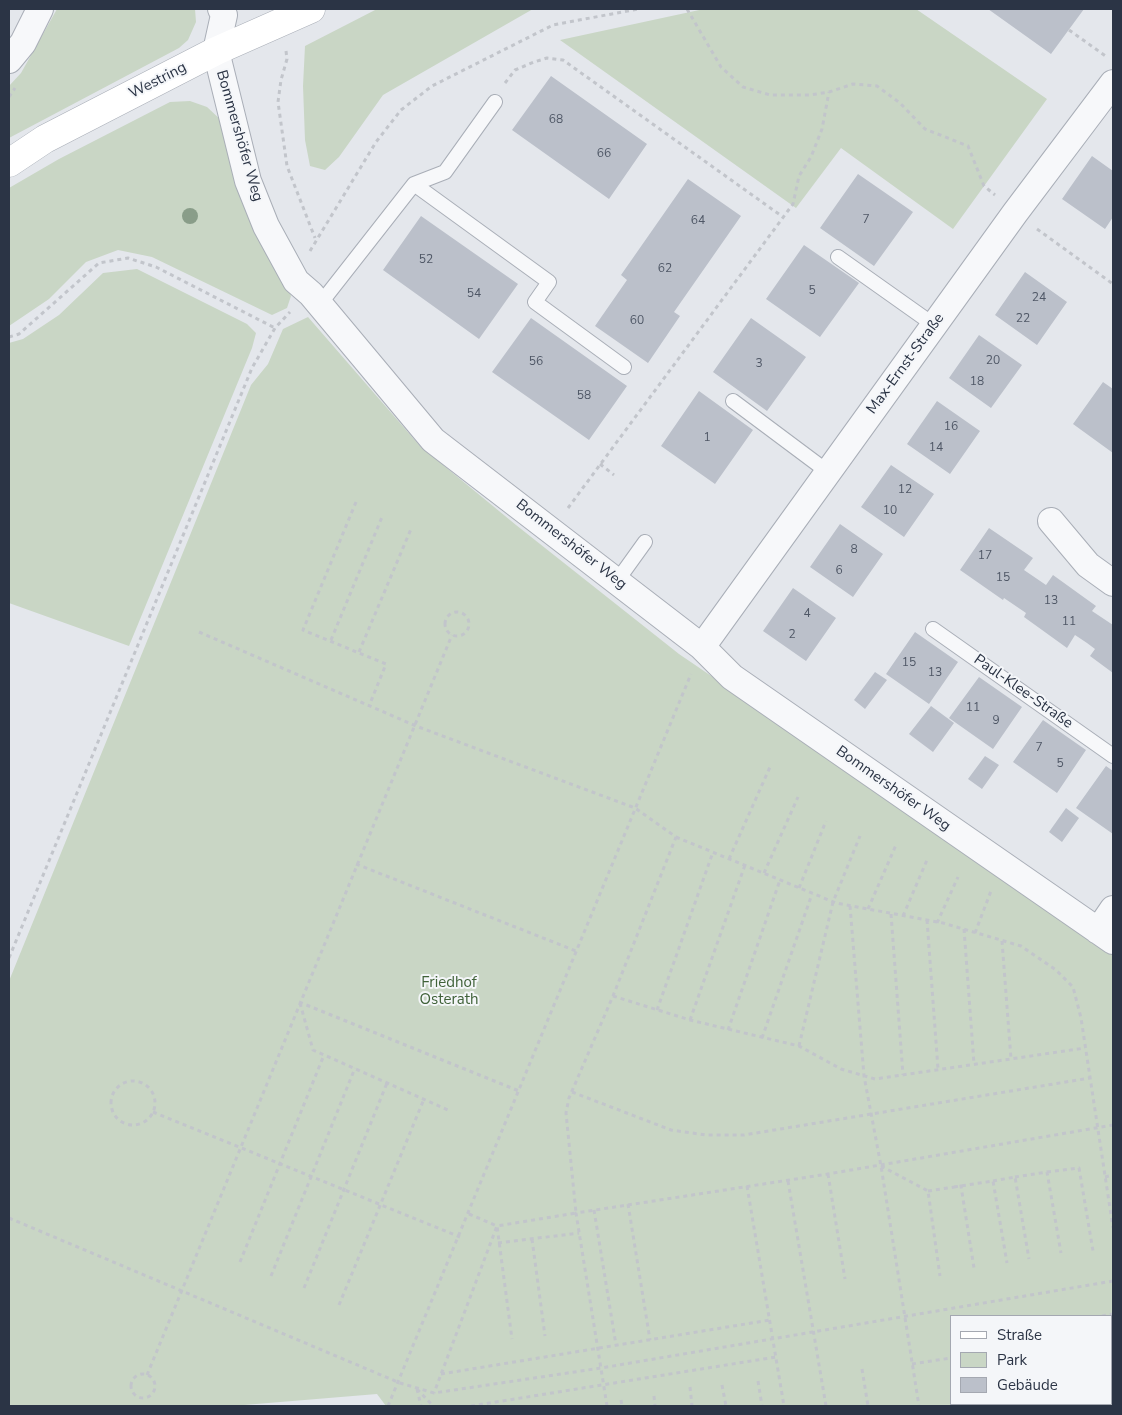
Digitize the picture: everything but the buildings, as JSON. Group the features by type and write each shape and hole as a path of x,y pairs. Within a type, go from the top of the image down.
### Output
{"main road":[{"name":"Westring","path":"9,163 45,139 216,51 311,9"}],"street":[{"path":"9,60 23,43 40,9"},
{"name":"Bommershöfer Weg","path":"220,9 224,15 216,51 248,181 266,226 296,281 316,299 433,440 702,647 732,677 1105,936"},
{"name":"Max-Ernst-Straße","path":"702,647 1015,213 1113,83"},
{"path":"1052,521 1088,565 1113,583"},
{"path":"1105,936 1113,909"}],"lane":[{"path":"316,299 414,184 445,172 495,102"},
{"path":"414,184 549,282 535,302 624,368"},
{"path":"838,257 934,325"},
{"path":"733,401 828,472"},
{"path":"617,581 645,542"},
{"name":"Paul-Klee-Straße","path":"933,629 1113,756"}],"path":[{"path":"274,26 284,44 287,59 281,80 278,102 287,166 316,238 376,142 401,110 432,86 553,25 638,9"},
{"path":"687,9 721,67 744,86 770,95 810,95 829,92 853,84 877,86 900,103 925,129 968,146 984,186 1015,213 1113,284"},
{"path":"1069,30 1113,62"},
{"path":"495,102 496,94 515,70 547,58 563,60 783,217"},
{"path":"552,530 793,204 799,176 811,156 822,129 829,92"},
{"path":"9,337 18,334 99,264 128,258 156,267 275,328"},
{"path":"9,958 252,368 275,328 316,299"},
{"path":"600,464 614,475"},
{"path":"356,502 302,630 331,640 386,664 369,706"},
{"path":"331,640 382,517"},
{"path":"359,652 411,529"},
{"path":"458,612 469,620 469,627 461,635 452,635 446,629 445,623 447,617 458,612"},
{"path":"199,632 416,726 635,808 676,837 812,894 833,902 927,920 1022,946 1056,970 1073,987 1081,1018 1113,1228"},
{"path":"147,1375 452,635"},
{"path":"388,1406 400,1383 460,1238 702,647"},
{"path":"729,859 770,766"},
{"path":"764,873 798,797"},
{"path":"799,888 826,821"},
{"path":"799,1046 833,902 860,836"},
{"path":"607,1406 576,1212 566,1113 572,1092 613,996 676,837"},
{"path":"868,910 896,845"},
{"path":"658,1010 713,852"},
{"path":"903,916 927,860"},
{"path":"356,864 576,951"},
{"path":"690,1020 745,865"},
{"path":"938,923 958,877"},
{"path":"728,1030 780,880"},
{"path":"975,933 990,891"},
{"path":"762,1038 812,894"},
{"path":"850,906 864,1076 881,1166 919,1406"},
{"path":"891,914 903,1075"},
{"path":"927,920 938,1070"},
{"path":"964,929 974,1064"},
{"path":"1002,941 1010,1059"},
{"path":"613,996 690,1020 799,1046 841,1069 875,1079 1085,1048"},
{"path":"300,1002 313,1050 448,1110"},
{"path":"300,1002 519,1091"},
{"path":"240,1262 324,1055"},
{"path":"271,1276 355,1068"},
{"path":"572,1092 671,1130 706,1135 744,1135 1090,1078"},
{"path":"128,1082 140,1083 150,1090 155,1100 153,1112 146,1121 136,1125 125,1124 116,1118 111,1108 112,1097 117,1087 128,1082"},
{"path":"304,1288 387,1083"},
{"path":"339,1304 424,1099"},
{"path":"153,1112 460,1238"},
{"path":"469,1214 497,1226 576,1212 881,1166 1113,1125"},
{"path":"881,1166 928,1191 1079,1168 1093,1251"},
{"path":"1047,1172 1061,1253"},
{"path":"828,1174 845,1280"},
{"path":"1106,1176 1113,1175"},
{"path":"1015,1177 1029,1259"},
{"path":"788,1181 826,1406"},
{"path":"993,1181 1007,1263"},
{"path":"747,1186 784,1406"},
{"path":"954,1187 961,1186 974,1268"},
{"path":"928,1191 940,1276"},
{"path":"628,1204 650,1340"},
{"path":"594,1210 616,1345"},
{"path":"9,1218 400,1383 434,1393 601,1368 1113,1281"},
{"path":"497,1226 512,1339"},
{"path":"434,1393 497,1226"},
{"path":"498,1244 579,1232"},
{"path":"532,1239 545,1336"},
{"path":"441,1374 770,1320"},
{"path":"472,1406 776,1357"},
{"path":"912,1364 950,1358"},
{"path":"862,1369 868,1406"},
{"path":"136,1375 147,1375 154,1380 156,1387 153,1393 142,1399 136,1396 130,1386 136,1375"},
{"path":"758,1381 762,1406"},
{"path":"722,1385 726,1406"},
{"path":"690,1387 692,1406"},
{"path":"417,1388 422,1406"},
{"path":"417,1388 433,1406"},
{"path":"654,1396 655,1406"},
{"path":"621,1400 622,1406"}],"green space":[{"path":"57,9 195,9 196,22 188,40 179,48 9,138 9,86 21,73"},
{"path":"377,9 533,9 383,95 339,157 325,170 310,166 305,140 303,86 305,46"},
{"path":"704,9 916,9 1047,99 953,229 841,148 796,208 560,40"},
{"path":"190,101 207,107 222,121 254,214 291,296 287,308 272,315 152,257 118,250 86,262 49,299 9,326 9,188 59,159 170,102"},
{"path":"137,269 247,324 256,333 252,348 129,646 9,603 9,343 23,339 59,315 103,273"},
{"name":"Friedhof Osterath","path":"308,317 420,446 679,654 1113,950 1113,1406 386,1406 377,1394 232,1406 9,1406 9,981 251,385 268,364 283,329"}]}
